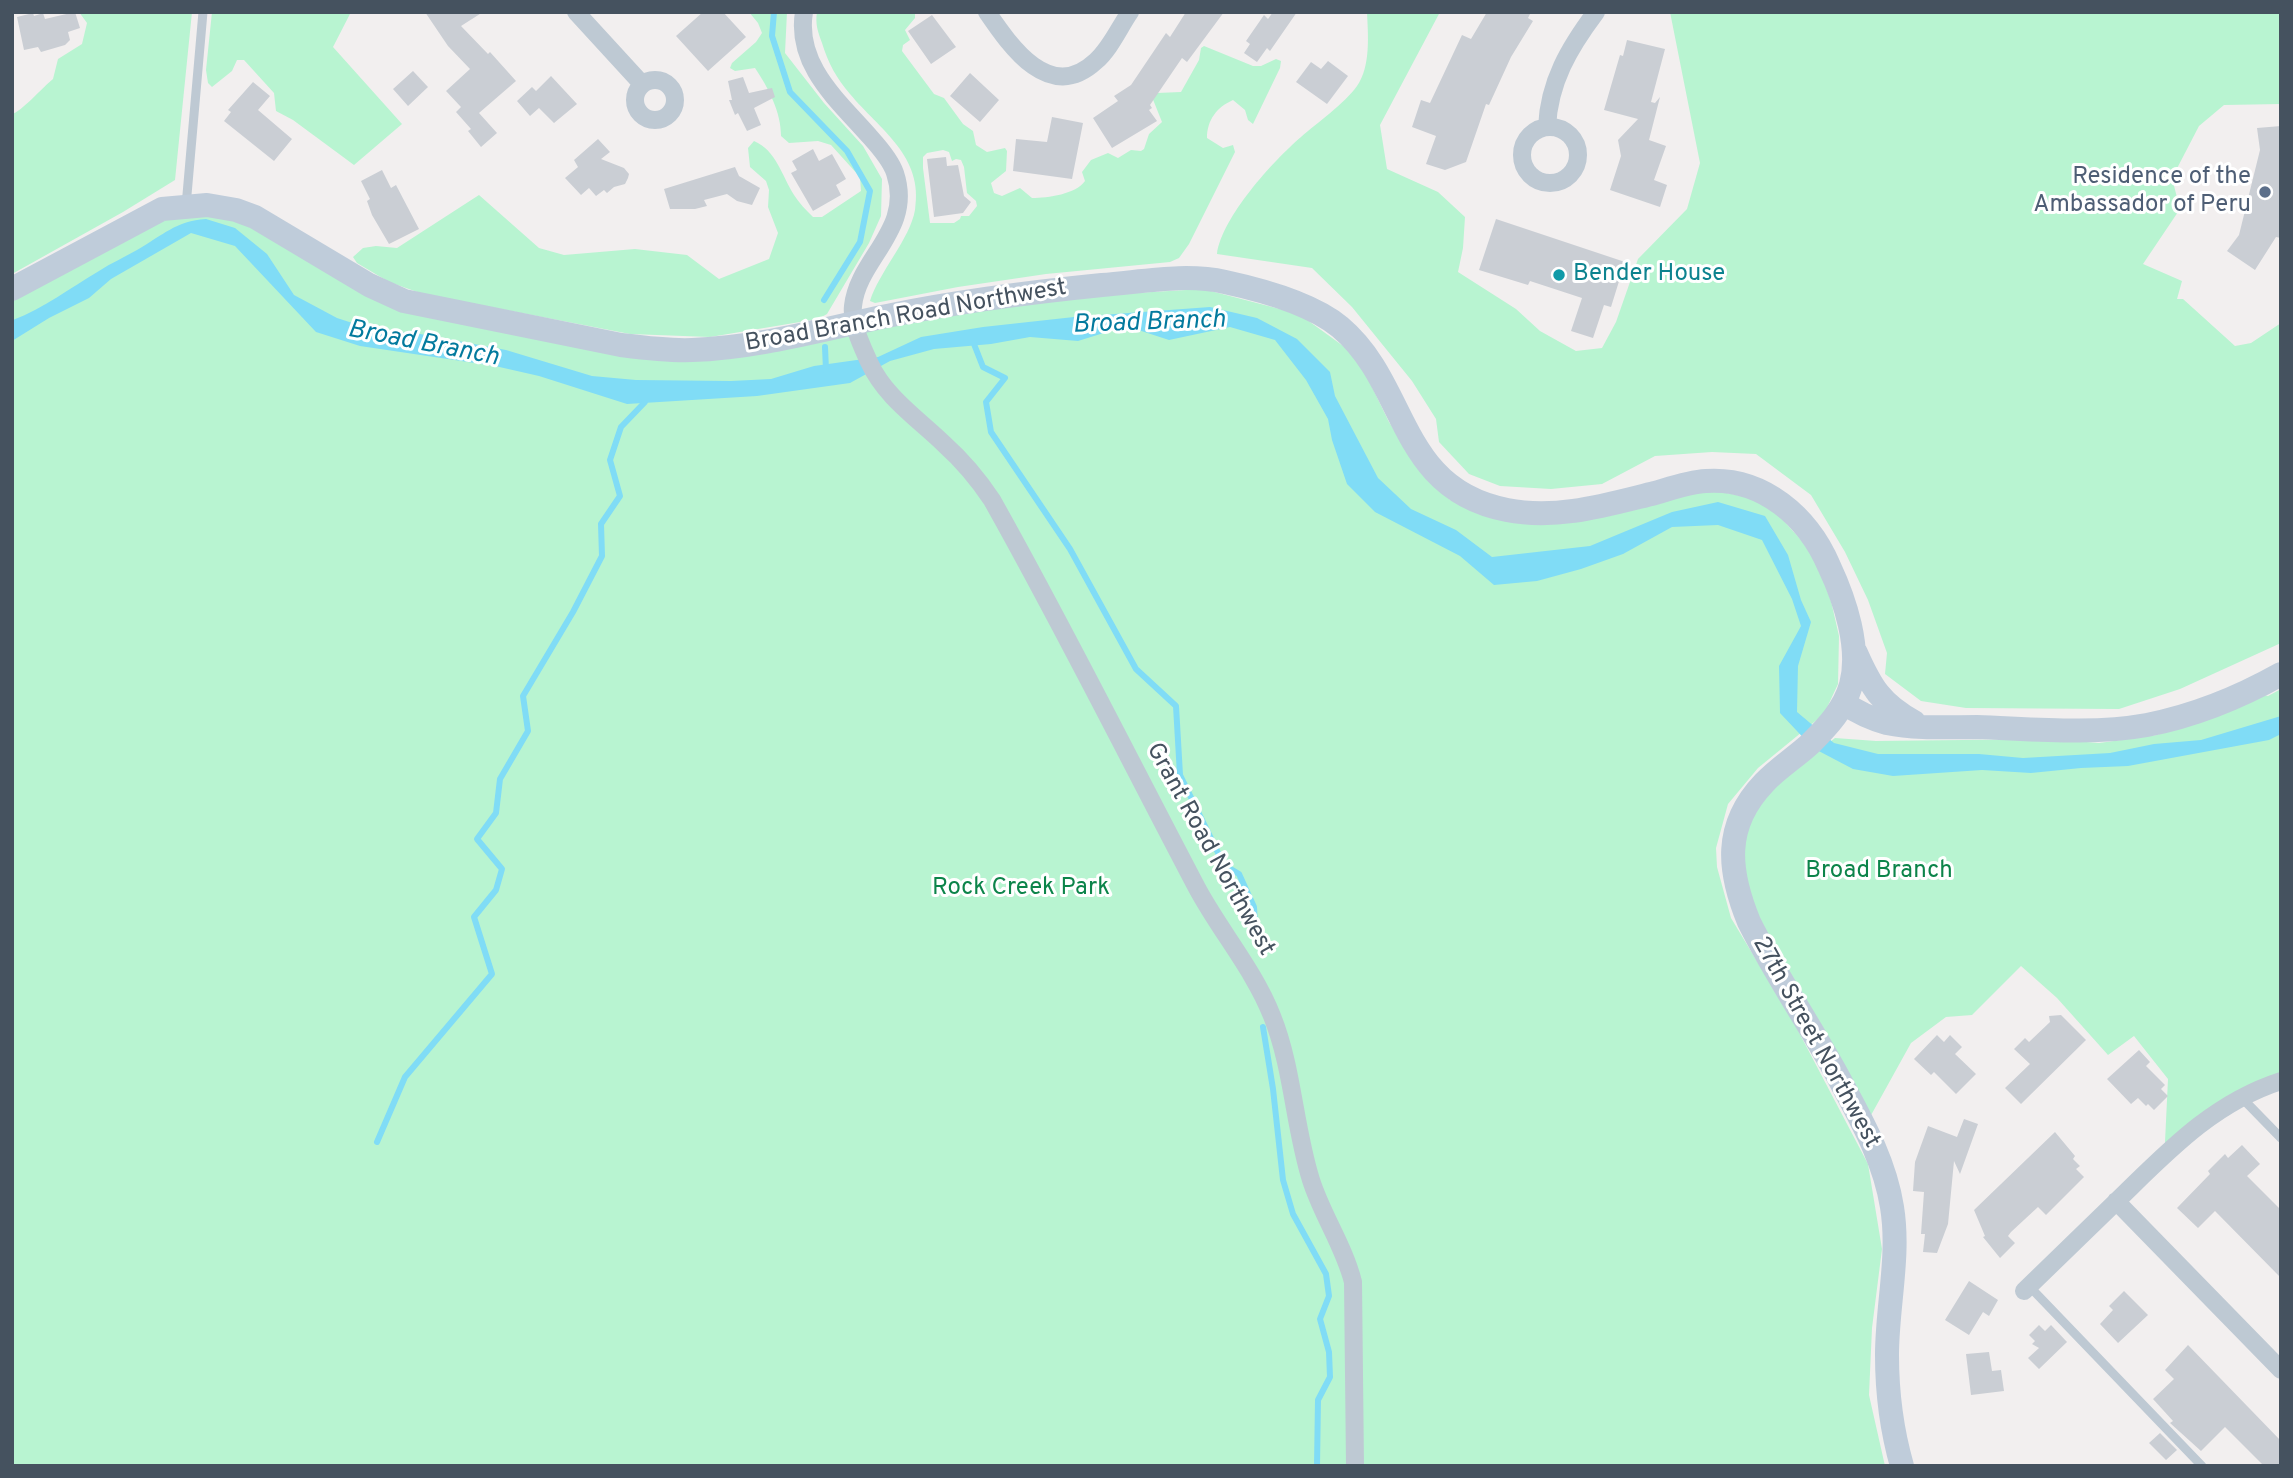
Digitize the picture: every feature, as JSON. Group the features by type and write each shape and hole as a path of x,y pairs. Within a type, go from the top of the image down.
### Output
{"main road":[{"name":"Broad Branch Road Northwest","path":"12,289 162,209 186,206 226,207 255,217 369,285 404,301 621,345 657,349 718,348 939,306 1028,293 1184,278 1223,281 1298,304 1328,319 1349,336 1368,360 1429,466 1451,487 1479,502 1513,511 1574,511 1695,482 1717,481 1752,488 1781,503 1807,526 1822,551 1840,593 1853,646 1853,674 1844,703"},
{"path":"1853,646 1867,678 1882,699 1895,711 1921,726"},
{"path":"1844,703 1875,719 1895,724 2092,729 2145,725 2207,708 2281,674"},
{"name":"27th Street Northwest","path":"1844,703 1824,730 1765,782 1745,807 1737,824 1733,843 1734,869 1738,892 1749,922 1858,1113 1885,1177 1892,1205 1895,1247 1887,1369 1895,1440 1902,1466"}],"street":[{"path":"576,12 642,84"},
{"path":"804,12 802,39 816,74 827,91 880,149 895,171 900,192 898,211 890,232 856,292 853,309 855,323"},
{"path":"987,12 1009,44 1026,62 1042,72 1066,77 1097,61 1130,12"},
{"path":"1547,127 1548,102 1559,72 1596,12"},
{"name":"Grant Road Northwest","path":"855,323 865,354 876,376 897,402 962,461 992,500 1211,913 1268,1006 1283,1048 1310,1178 1346,1259 1353,1282 1356,1466"},
{"path":"2026,1289 2173,1146 2212,1114 2241,1097 2281,1081"},
{"path":"2116,1201 2281,1370"}],"lane":[{"path":"186,206 203,12"},
{"path":"2241,1097 2281,1138"},
{"path":"2026,1289 2202,1466"}],"green space":[{"path":"79,12 192,12 175,180 12,274 12,114 26,105 53,79 58,59 82,44 87,23"},
{"path":"212,12 351,12 333,47 402,124 354,165 293,120 276,111 274,93 244,60 237,60 232,71 212,87 208,83 206,70"},
{"path":"749,12 787,12 785,53 824,103 863,146 882,179 881,216 869,243 827,314 818,319 710,337 630,334 423,294 389,282 357,263 353,257 363,248 397,248 479,195 539,248 564,255 635,249 687,255 719,279 769,259 778,233 768,207 769,190 766,181 750,167 748,148 754,141 773,157 800,204 813,217 822,217 861,191 860,177 831,145 818,141 789,143 781,136 773,101 755,68 735,71 730,68 762,33"},
{"path":"817,12 915,12 915,18 905,30 910,40 903,45 902,51 934,94 944,98 963,124 973,131 976,145 987,152 1005,148 1006,171 991,183 994,193 1002,196 1020,188 1032,198 1068,192 1085,181 1082,172 1091,160 1108,153 1118,158 1131,150 1144,149 1149,134 1162,122 1152,97 1157,93 1181,92 1204,46 1253,66 1261,66 1276,59 1281,61 1253,124 1248,120 1245,110 1233,100 1222,106 1211,120 1207,138 1223,148 1233,145 1235,152 1189,244 1179,258 1170,262 1046,274 958,287 875,303 870,301 874,290 912,221 916,191 913,174 897,145 837,77 824,50","holes":["943,150 949,152 952,161 961,160 967,193 976,201 977,206 969,216 961,216 954,223 930,223 923,157 927,153"]},
{"path":"1367,12 1440,12 1380,125 1387,169 1438,192 1465,217 1458,272 1516,309 1540,331 1576,351 1602,348 1616,322 1638,259 1687,209 1700,163 1670,12 2281,12 2281,104 2224,105 2199,126 2172,178 2180,209 2143,264 2182,281 2177,299 2183,299 2235,346 2251,343 2281,323 2281,643 2180,689 2119,709 1966,708 1921,701 1885,674 1887,653 1868,600 1845,552 1811,495 1756,454 1712,452 1655,456 1602,484 1551,489 1500,486 1469,474 1439,442 1436,419 1412,381 1352,307 1312,268 1217,254 1228,223 1263,175 1357,86 1367,60"},
{"name":"Rock Creek Park","path":"201,211 251,226 336,276 690,361 1033,299 1203,289 1299,314 1357,356 1389,422 1422,473 1450,500 1516,520 1708,489 1760,500 1783,520 1813,553 1831,601 1839,636 1838,684 1824,714 1758,768 1728,804 1716,848 1717,867 1731,918 1793,1021 1868,1164 1882,1249 1872,1328 1869,1395 1885,1466 12,1466 12,301 150,224"},
{"name":"Broad Branch","path":"2281,689 2281,1089 2241,1101 2164,1163 2168,1079 2134,1036 2108,1055 2057,998 2021,966 1972,1015 1946,1017 1911,1043 1870,1117 1771,956 1737,854 1761,796 1835,738 1876,741 2050,739 2099,743 2157,735 2261,694 2268,696"}],"water":[{"path":"206,219 235,228 267,254 294,295 337,318 377,331 415,333 506,350 592,376 636,380 771,379 814,366 878,357 921,337 983,327 1210,307 1257,318 1297,339 1330,372 1335,396 1378,478 1411,509 1456,530 1492,557 1590,546 1672,512 1718,502 1765,516 1788,555 1801,600 1811,622 1798,666 1797,712 1834,743 1878,754 1979,754 2023,758 2110,753 2154,744 2201,740 2281,716 2281,734 2269,740 2128,766 2031,773 1982,770 1893,776 1853,769 1813,748 1780,713 1779,666 1801,626 1792,599 1762,540 1718,525 1672,527 1623,554 1581,569 1537,581 1494,585 1460,556 1375,512 1347,484 1328,419 1306,380 1275,340 1230,327 1169,340 1126,326 1078,341 1030,337 991,344 934,349 890,361 850,383 757,396 627,404 539,376 495,366 360,346 316,332 235,246 191,233 111,279 89,298 12,341 13,320 46,304 170,230 195,220"}],"building":[{"path":"75,12 80,28 68,32 70,40 65,45 41,52 38,47 24,50 17,17 43,13 45,19"},
{"path":"425,12 483,12 461,26 488,54 490,52 516,81 479,113 497,133 481,147 468,131 471,129 456,112 461,107 446,91 470,69 448,46"},
{"path":"703,12 723,12 746,37 708,71 676,36"},
{"path":"1186,12 1224,12 1187,62 1182,58 1150,105 1152,108 1149,110 1157,121 1112,148 1093,118 1118,101 1114,96 1131,85 1166,33 1170,37"},
{"path":"1273,12 1297,12 1270,51 1267,48 1257,62 1244,53 1250,44 1246,41 1264,15 1268,19"},
{"path":"1487,12 1531,12 1528,18 1533,21 1511,57 1489,105 1486,104 1466,162 1445,170 1426,164 1436,136 1412,127 1421,100 1430,103 1462,35 1471,39"},
{"path":"932,15 956,47 931,64 908,31"},
{"path":"1627,40 1665,49 1651,102 1655,103 1660,97 1649,140 1666,146 1654,180 1667,185 1660,207 1610,190 1621,156 1618,140 1638,119 1604,110"},
{"path":"1328,61 1348,76 1327,104 1296,82 1311,62 1321,69"},
{"path":"413,71 428,87 408,106 393,89"},
{"path":"970,73 999,100 980,122 950,96"},
{"path":"551,76 577,104 554,123 539,108 530,116 517,101 532,87 536,91"},
{"path":"743,77 749,93 772,88 775,97 754,108 761,125 747,131 738,113 735,115 729,100 732,100 728,81"},
{"path":"253,82 270,96 258,110 292,139 274,161 224,121 231,112 228,110"},
{"path":"1052,117 1083,123 1072,179 1013,171 1016,139 1047,142"},
{"name":"Residence of the Ambassador of Peru","path":"2281,126 2281,238 2276,237 2255,270 2227,251 2239,235 2260,150 2257,128"},
{"path":"598,139 610,152 601,159 624,168 629,174 628,178 625,184 614,187 607,193 604,190 596,196 589,188 581,195 565,178 578,167 574,160"},
{"path":"813,149 819,161 832,154 846,179 836,185 841,195 813,211 791,173 797,170 792,161"},
{"path":"946,157 947,166 958,165 964,196 971,202 963,213 934,217 927,159"},
{"path":"735,167 739,176 760,188 752,205 737,201 727,194 704,200 707,206 670,209 664,189"},
{"path":"382,170 391,188 396,185 419,229 389,244 372,215 367,201 370,199 361,181"},
{"name":"Bender House","path":"1496,219 1625,262 1611,307 1604,305 1593,338 1571,331 1582,298 1530,281 1528,285 1479,270"},
{"path":"2061,1015 2086,1040 2021,1104 2005,1088 2030,1064 2014,1049 2025,1038 2029,1042 2050,1022 2049,1016"},
{"path":"1937,1035 1944,1042 1950,1035 1962,1047 1955,1054 1976,1074 1956,1094 1934,1072 1931,1075 1914,1059"},
{"path":"2139,1050 2150,1062 2146,1066 2165,1085 2161,1089 2168,1096 2154,1110 2138,1098 2131,1104 2107,1079"},
{"path":"1964,1119 1978,1124 1960,1174 1954,1161 1948,1224 1937,1253 1923,1252 1925,1234 1921,1234 1924,1192 1913,1191 1915,1162 1928,1126 1957,1137"},
{"path":"2055,1132 2075,1156 2073,1159 2080,1166 2076,1169 2084,1177 2046,1215 2038,1207 2011,1232 2008,1236 2015,1243 2000,1258 1983,1237 1985,1236 1974,1210"},
{"path":"2242,1145 2260,1164 2247,1176 2281,1210 2281,1278 2215,1211 2198,1228 2177,1208 2225,1154 2228,1158"},
{"path":"1969,1281 1998,1300 1989,1316 1983,1312 1969,1335 1945,1320"},
{"path":"2124,1291 2148,1315 2118,1343 2100,1324 2113,1310 2109,1306"},
{"path":"2039,1325 2045,1331 2051,1325 2067,1342 2039,1369 2028,1358 2039,1348 2032,1344 2035,1341 2029,1335"},
{"path":"2188,1345 2281,1441 2281,1466 2264,1466 2225,1427 2201,1451 2170,1423 2173,1421 2153,1399 2174,1379 2165,1370"},
{"path":"1989,1352 1992,1371 2001,1370 2004,1391 1971,1395 1966,1354"},
{"path":"2160,1433 2177,1450 2166,1460 2149,1443"}],"waterway":[{"path":"774,12 772,36 790,92 847,151 870,191 860,242 824,300"},
{"path":"972,339 983,367 1005,378 986,402 991,432 1070,549 1136,669 1176,706 1180,775 1224,865 1239,874 1254,907 1255,926"},
{"path":"825,347 826,370"},
{"path":"377,1142 405,1077 492,974 474,917 496,890 502,869 477,839 496,813 500,779 528,731 523,696 573,612 602,556 601,524 620,496 610,460 621,427 645,402 644,395"},
{"path":"1263,1027 1283,1180 1293,1214 1326,1274 1329,1296 1320,1319 1329,1352 1330,1377 1318,1400 1317,1466"}],"place":[{"name":"Residence of the Ambassador of Peru","path":"2265,192"},
{"name":"Bender House","path":"1559,275"}]}
